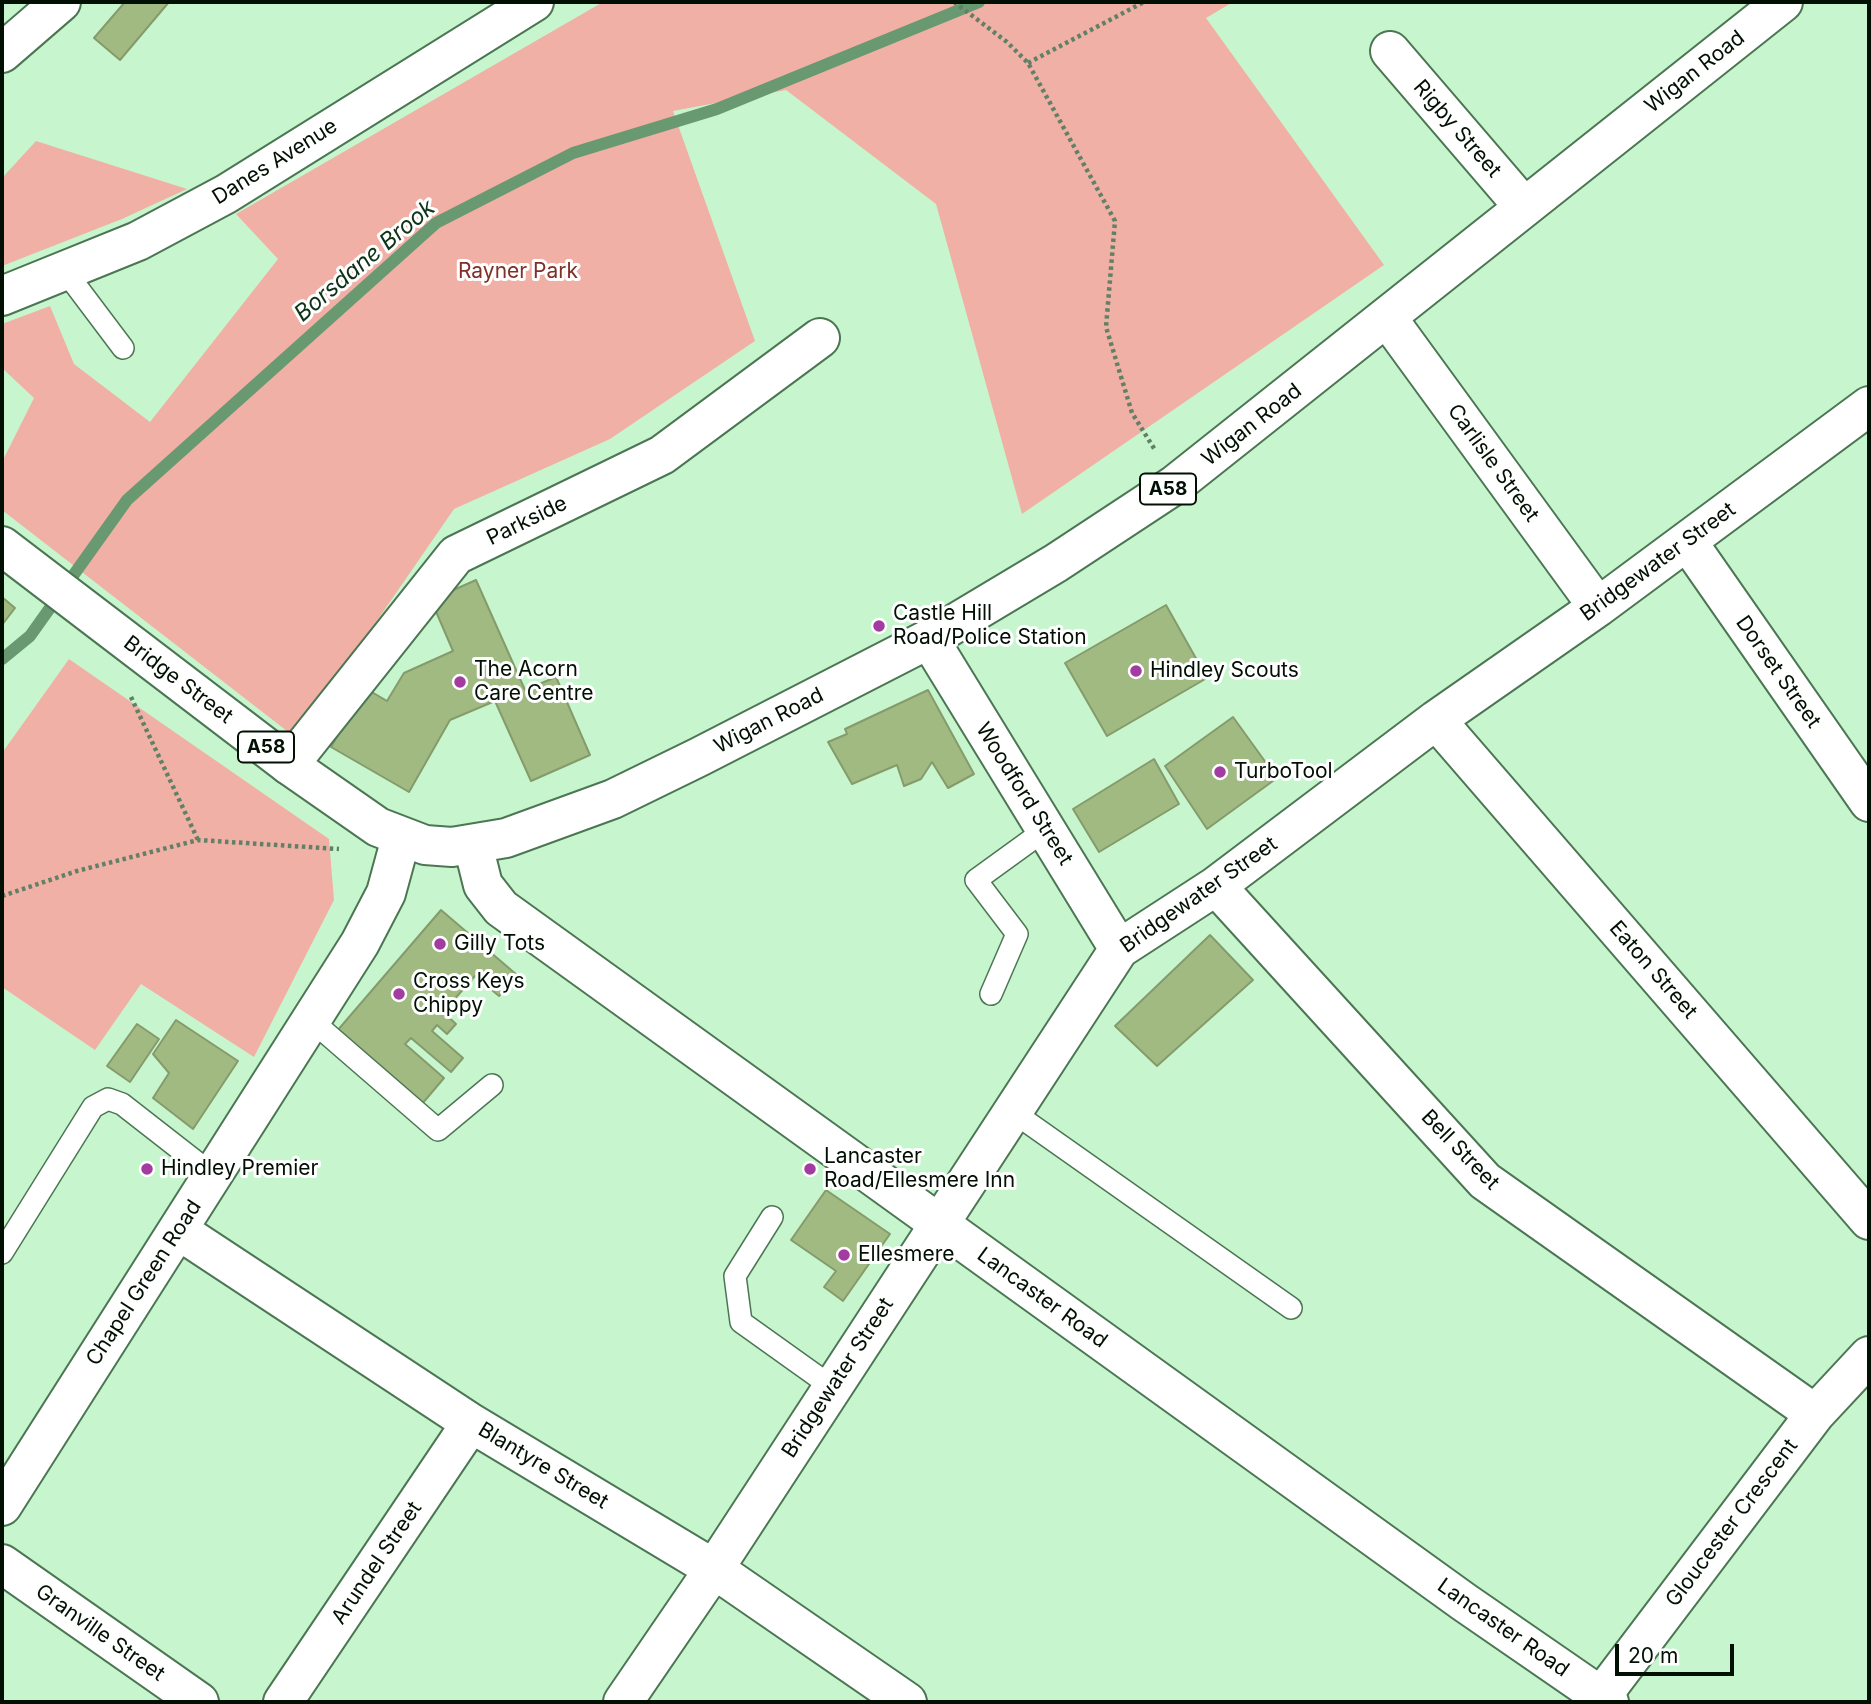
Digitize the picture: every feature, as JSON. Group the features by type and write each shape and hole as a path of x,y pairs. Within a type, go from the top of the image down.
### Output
{"main road":[{"path":"2,53 61,2"},
{"name":"Danes Avenue","path":"2,296 138,240 226,194 534,2"},
{"name":"Wigan Road","path":"473,845 506,838 613,799 929,639 1056,563 1176,484 1783,2"},
{"name":"Rigby Street","path":"1390,51 1524,207"},
{"name":"Carlisle Street","path":"1388,318 1598,607"},
{"name":"Parkside","path":"289,765 456,555 662,455 820,338"},
{"name":"Bridgewater Street","path":"623,1702 714,1569 1119,949 1216,886 1436,720 1598,607 1869,406"},
{"name":"Dorset Street","path":"1687,541 1869,803"},
{"name":"Bridge Street","path":"2,546 289,765 390,833 425,845 473,845"},
{"name":"Woodford Street","path":"929,639 1119,949"},
{"name":"Eaton Street","path":"1436,720 1869,1220"},
{"name":"Chapel Green Road","path":"2,1506 360,943 386,893 390,833"},
{"name":"Lancaster Road","path":"473,845 483,885 501,908 1602,1700"},
{"name":"Bell Street","path":"1216,886 1485,1181 1815,1414"},
{"name":"Blantyre Street","path":"178,1230 471,1423 714,1569 907,1702"},
{"name":"Gloucester Crescent","path":"1602,1700 1815,1414 1869,1356"},
{"name":"Arundel Street","path":"283,1702 471,1423"},
{"name":"Granville Street","path":"2,1564 199,1702"}],"lane":[{"path":"65,271 122,348"},
{"path":"991,994 1017,933 976,880 1045,830"},
{"path":"311,1020 438,1129 492,1085"},
{"path":"2,1252 93,1107 108,1099 122,1104 213,1175"},
{"path":"1013,1112 1291,1308"},
{"path":"772,1217 735,1276 741,1322 831,1387"}],"path":[{"path":"954,2 995,33 1028,63 1115,220 1107,327 1132,413 1176,484"},
{"path":"1028,63 1143,2"},
{"path":"130,695 198,840"},
{"path":"2,896 77,871 198,840 341,849 390,833"}],"green space":[{"name":"Rayner Park","path":"603,2 1233,2 1206,18 1384,265 1022,514 936,204 786,90 673,111 755,341 610,439 454,509 296,738 2,510 2,462 34,398 2,368 2,324 50,306 74,364 150,422 278,259 236,214"},
{"path":"36,141 187,189 122,219 2,266 2,178"},
{"path":"69,659 329,839 334,900 254,1057 141,984 95,1050 2,987 2,753"}],"building":[{"path":"125,2 169,2 120,60 94,38"},
{"name":"The Acorn Care Centre","path":"476,580 525,690 556,677 590,755 531,781 495,701 450,720 409,792 331,747 365,688 387,701 404,673 453,651 431,600"},
{"path":"2,597 15,608 2,625"},
{"name":"Hindley Scouts","path":"1166,605 1207,678 1107,736 1065,663"},
{"path":"928,690 974,774 948,788 932,762 921,779 904,786 897,765 852,784 828,742 847,734 845,729"},
{"name":"TurboTool","path":"1233,717 1277,778 1207,829 1165,766"},
{"path":"1154,759 1179,804 1099,852 1073,809"},
{"path":"441,910 517,975 499,996 475,976 443,1012 456,1024 447,1034 437,1025 432,1031 463,1058 451,1072 411,1038 405,1044 444,1078 422,1104 337,1031"},
{"path":"1210,935 1253,980 1157,1066 1115,1026"},
{"path":"176,1020 238,1061 193,1129 153,1098 169,1073 153,1054"},
{"path":"137,1024 159,1039 130,1082 107,1066"},
{"name":"Ellesmere","path":"826,1190 890,1234 843,1301 824,1287 836,1271 791,1240"}],"waterway":[{"name":"Borsdane Brook","path":"2,659 30,636 127,500 436,223 573,153 717,109 979,2"}],"place":[{"name":"Castle Hill Road/Police Station","path":"879,626"},
{"name":"Hindley Scouts","path":"1136,671"},
{"name":"The Acorn Care Centre","path":"460,682"},
{"name":"TurboTool","path":"1220,772"},
{"name":"Gilly Tots","path":"440,944"},
{"name":"Cross Keys Chippy","path":"399,994"},
{"name":"Hindley Premier","path":"147,1169"},
{"name":"Lancaster Road/Ellesmere Inn","path":"810,1169"},
{"name":"Ellesmere","path":"844,1255"}]}
